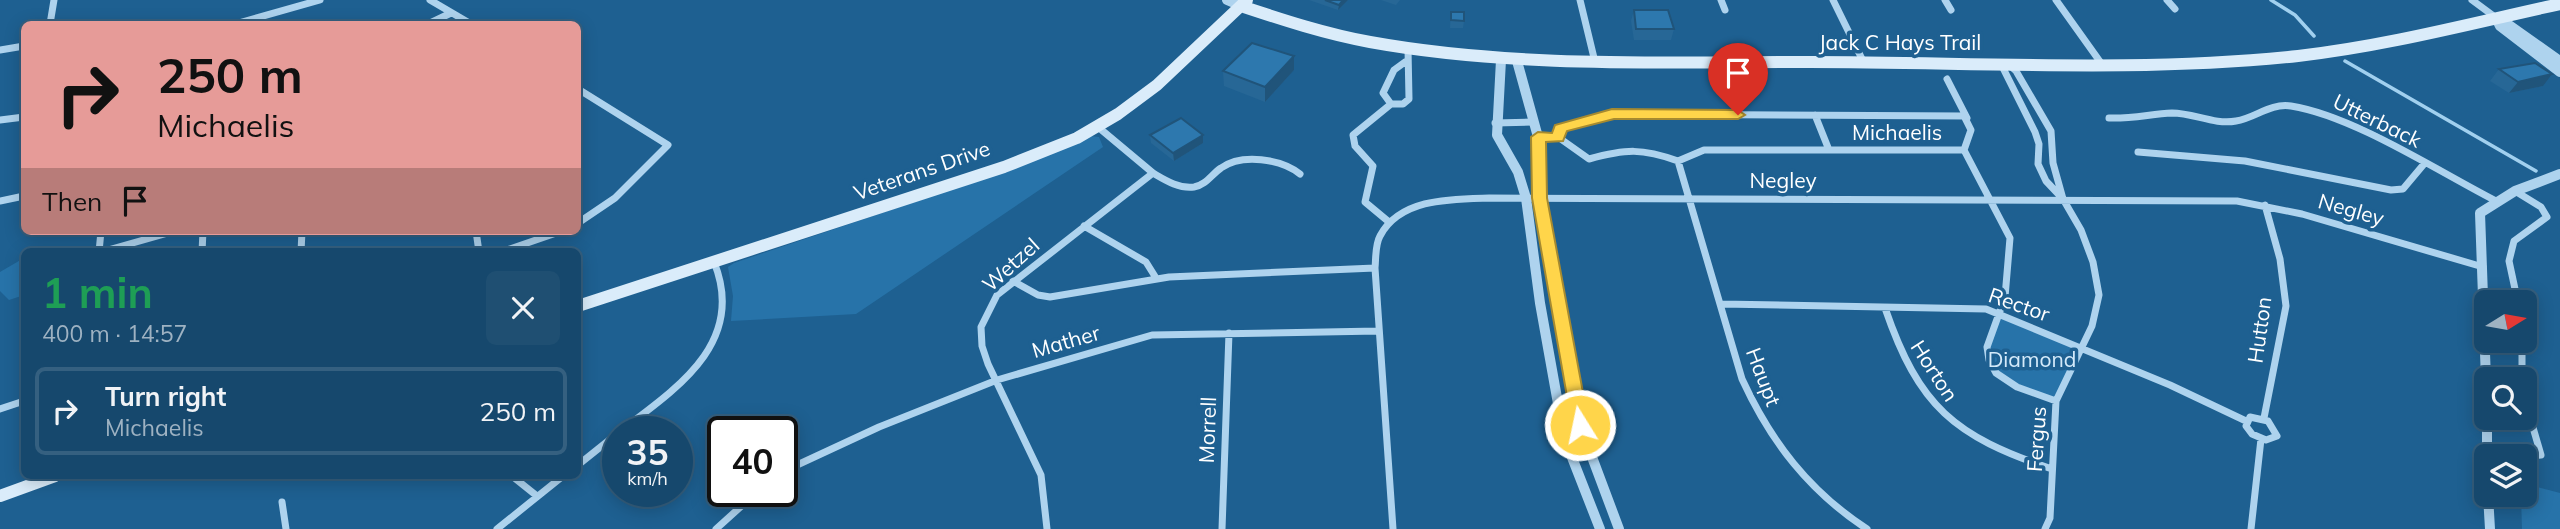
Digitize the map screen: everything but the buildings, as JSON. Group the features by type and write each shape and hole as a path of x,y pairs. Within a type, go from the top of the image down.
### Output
{"main road":[{"name":"Jack C Hays Trail","path":"1244,3 1289,24 1408,49 1501,60 2007,63 2267,59 2381,41 2560,4"},
{"name":"Veterans Drive","path":"581,305 949,185 1064,143 1098,127 1182,61 1244,3"},
{"path":"0,496 47,479"}],"street":[{"path":"50,21 54,0"},
{"path":"246,21 320,0"},
{"path":"430,0 466,21"},
{"path":"1227,0 1244,3"},
{"path":"1580,0 1595,62"},
{"path":"1721,0 1725,10"},
{"path":"1833,0 1864,62"},
{"path":"1945,0 1951,10"},
{"path":"2056,0 2101,63"},
{"path":"2167,0 2175,9"},
{"path":"2472,0 2560,61"},
{"path":"434,21 451,13"},
{"path":"2496,18 2500,26 2560,72"},
{"path":"0,50 21,46"},
{"path":"1405,62 1394,70 1383,93 1386,101 1391,104 1403,104 1409,99 1405,62 1408,49"},
{"path":"1501,60 1495,122 1497,135 1518,172 1526,198 1564,437 1600,529"},
{"path":"1517,61 1538,137 1540,198 1580,425 1619,529"},
{"name":"Fergus","path":"2045,529 2050,518 2056,401 2092,326 2099,295 2093,262 2081,230 2063,199 2046,181 2038,164 2039,144 2003,68 2007,63 2016,71 2050,131 2055,155 2053,163 2063,199"},
{"path":"1947,79 1967,118"},
{"path":"581,91 668,145 615,198 581,221"},
{"path":"1391,104 1353,135 1355,146 1373,166 1365,202 1390,222 1380,237 1375,268 1393,529"},
{"name":"Utterback","path":"2109,118 2130,119 2174,114 2220,122 2238,121 2268,107 2312,110 2336,118 2498,202"},
{"name":"Michaelis","path":"1538,137 1558,137 1560,128 1570,124 1593,122 1612,114 1967,118 1971,130 1964,150 1704,150 1678,161"},
{"path":"1815,115 1829,150"},
{"path":"0,120 21,117"},
{"path":"1495,122 1532,122"},
{"path":"1098,127 1153,173 1177,185 1195,187 1206,184 1221,168 1239,162 1287,163 1300,174"},
{"path":"1558,137 1590,159 1618,151 1647,150 1678,161"},
{"path":"1964,150 2010,238 2004,297 1987,347 1989,360 1996,373 2017,387 2056,401"},
{"name":"Utterback","path":"2138,152 2204,155 2312,173 2378,191 2403,189 2424,164"},
{"name":"Haupt","path":"1678,161 1742,379 1771,437 1815,490 1867,529"},
{"name":"Wetzel","path":"1047,529 1041,475 982,346 981,327 997,295 1153,173"},
{"path":"2486,367 2480,213 2515,191 2560,174"},
{"path":"2515,191 2547,214 2545,219 2514,241 2509,261 2515,290"},
{"path":"0,201 21,197"},
{"name":"Negley","path":"1390,222 1427,203 1526,198 2237,201 2264,205 2483,267"},
{"name":"Hutton","path":"2261,439 2271,440 2277,436 2273,425 2264,418 2286,306 2280,259 2264,205"},
{"path":"1084,226 1146,262 1156,278"},
{"path":"114,248 161,235"},
{"path":"513,248 550,235"},
{"path":"638,416 686,376 714,341 723,302 723,288 714,262"},
{"path":"1013,281 1038,295 1050,297 1156,278 1375,268"},
{"name":"Rector","path":"1721,304 1960,307 1999,313 2246,421"},
{"name":"Horton","path":"1885,308 1896,348 1922,392 1944,418 1984,444 2052,469"},
{"name":"Mather","path":"798,465 879,427 998,380 1153,335 1378,331"},
{"name":"Morrell","path":"1222,529 1229,333"},
{"path":"1553,376 1572,377"},
{"path":"0,409 21,402"},
{"path":"2251,529 2261,439 2248,430 2246,421 2250,417 2264,418"},
{"path":"2534,430 2541,455 2537,455"},
{"path":"581,462 602,445"},
{"path":"1580,477 1597,474"},
{"path":"516,479 537,496"},
{"path":"497,529 559,479"},
{"path":"282,502 286,529"},
{"path":"716,529 740,507"},
{"path":"2489,507 2490,529"}],"green space":[{"path":"1090,136 1099,137 1103,147 856,314 731,321 733,296 728,267 734,263 1015,168"},
{"path":"21,260 21,296 9,300 0,291 0,272"},
{"name":"Diamond","path":"2000,314 2081,348 2056,400 2012,383 1994,368 1989,346"},
{"path":"2537,487 2560,493 2560,529 2522,529 2521,507 2537,507"}],"waterway":[{"path":"2271,0 2295,15 2314,36"},
{"path":"2345,61 2536,171"}],"route":[{"path":"1580,425 1540,198 1538,137 1558,137 1560,128 1570,124 1593,122 1612,114 1738,115"}]}
